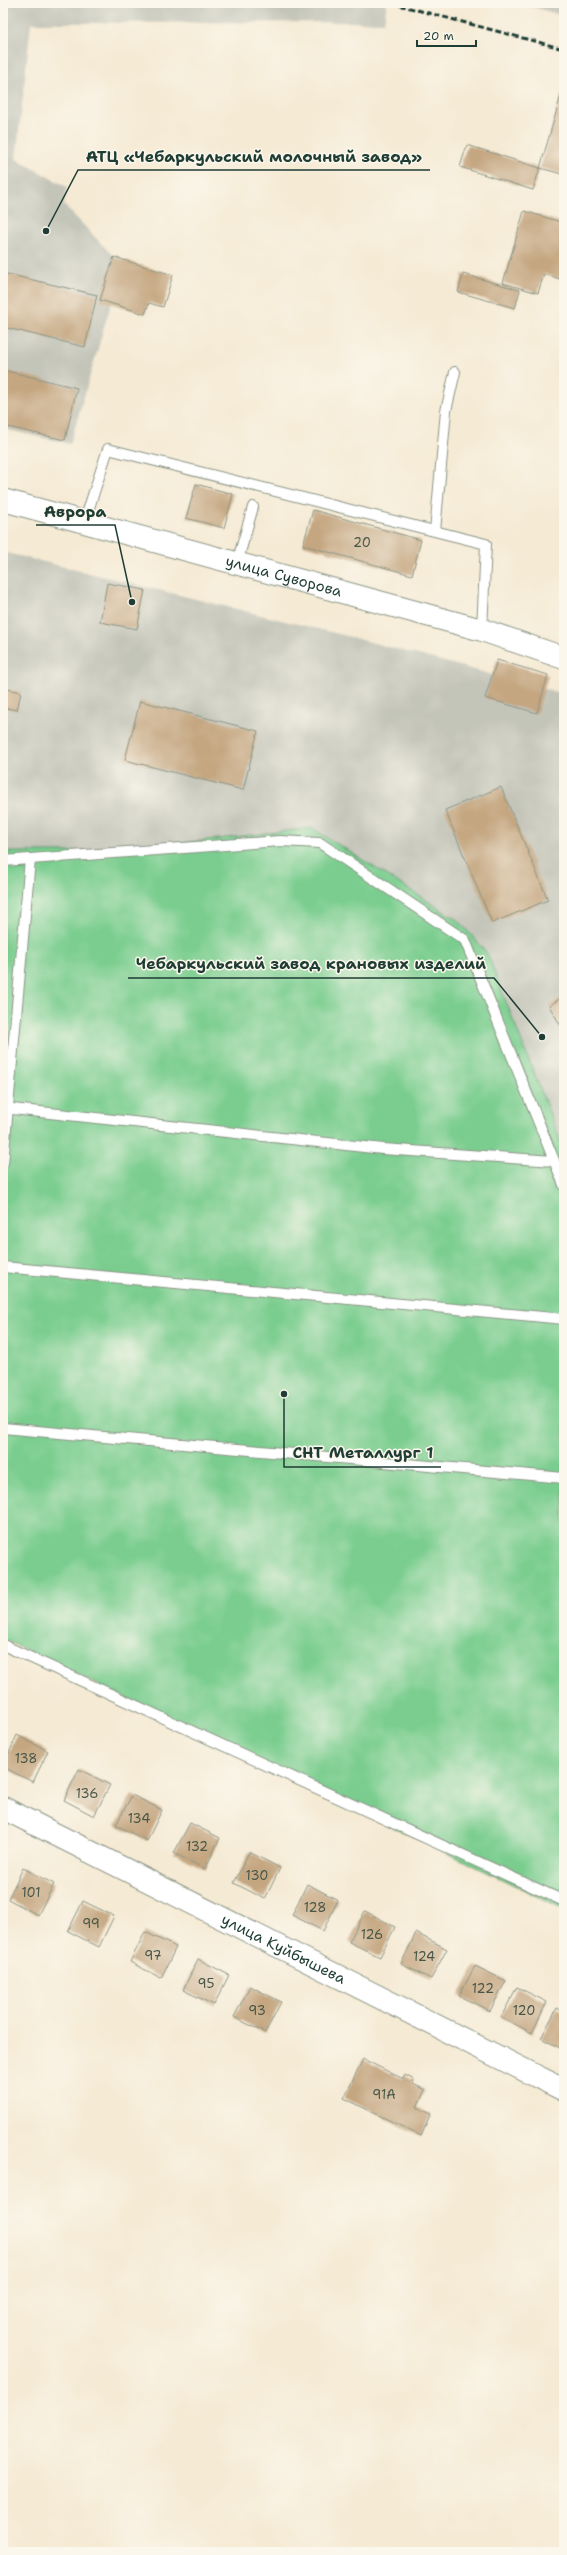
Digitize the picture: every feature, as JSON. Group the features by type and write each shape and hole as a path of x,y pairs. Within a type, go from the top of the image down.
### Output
{"main road":[{"name":"улица Суворова","path":"3,500 482,630 564,658"},
{"name":"улица Куйбышева","path":"3,1808 564,2090"}],"lane":[{"path":"435,531 446,411 455,372"},
{"path":"84,522 108,449 486,544 482,630"},
{"path":"237,564 253,507"},
{"path":"3,861 280,841 320,843 465,940 564,1185"},
{"path":"3,1163 6,1108 30,859"},
{"path":"6,1108 383,1149 554,1161"},
{"path":"3,1267 564,1319"},
{"path":"3,1428 564,1478"},
{"path":"3,1645 564,1901"}],"shaded area":[{"path":"3,3 387,3 384,22 31,23 16,159 67,187 64,205 114,257 117,283 70,444 3,429"},
{"path":"519,3 564,3 564,16"},
{"path":"3,552 355,638 564,694 564,1150 487,953 108,852 3,852"}],"green space":[{"path":"312,828 459,921 487,953 564,1150 564,1909 3,1639 3,852 108,852"}],"building":[{"path":"564,85 564,166 562,174 540,168"},
{"path":"467,145 540,168 533,190 460,167"},
{"path":"524,211 564,223 564,266 560,279 544,274 538,293 503,283"},
{"path":"114,257 173,275 163,307 149,303 145,314 100,300"},
{"path":"3,273 97,295 85,347 3,327"},
{"path":"463,274 520,290 515,308 458,292"},
{"path":"3,370 77,388 65,440 3,426"},
{"path":"196,484 233,494 224,528 186,518"},
{"path":"313,510 421,540 412,575 303,545"},
{"path":"107,583 145,590 137,629 100,622"},
{"path":"497,660 548,675 537,713 485,698"},
{"path":"3,688 21,692 17,710 5,708 4,714"},
{"path":"140,701 258,731 243,790 125,760"},
{"path":"501,787 548,900 492,923 445,810"},
{"path":"564,996 564,1031 549,1006"},
{"path":"17,1735 48,1751 33,1782 3,1767"},
{"path":"79,1769 110,1785 94,1816 64,1800"},
{"path":"132,1795 162,1810 147,1841 116,1825"},
{"path":"190,1823 220,1838 205,1869 174,1853"},
{"path":"249,1852 280,1868 265,1899 234,1883"},
{"path":"23,1868 54,1884 38,1915 8,1899"},
{"path":"307,1884 338,1900 323,1931 292,1915"},
{"path":"83,1901 114,1916 99,1947 68,1931"},
{"path":"365,1911 395,1927 380,1957 349,1942"},
{"path":"145,1932 176,1947 161,1978 130,1962"},
{"path":"416,1933 447,1949 431,1979 401,1964"},
{"path":"198,1959 229,1975 214,2005 183,1990"},
{"path":"475,1966 506,1981 490,2011 459,1996"},
{"path":"250,1986 281,2002 265,2033 234,2017"},
{"path":"517,1987 547,2002 532,2033 501,2017"},
{"path":"557,2008 564,2012 564,2050 541,2038"},
{"path":"363,2059 403,2079 405,2075 414,2080 413,2084 425,2090 417,2107 431,2114 421,2136 344,2098"}],"railway":[{"path":"391,3 564,49"}],"place":[{"name":"АТЦ «Чебаркульский молочный завод»","path":"46,231"},
{"name":"Аврора","path":"132,602"},
{"name":"Чебаркульский завод крановых изделий","path":"542,1037"},
{"name":"СНТ Металлург 1","path":"284,1394"}]}
